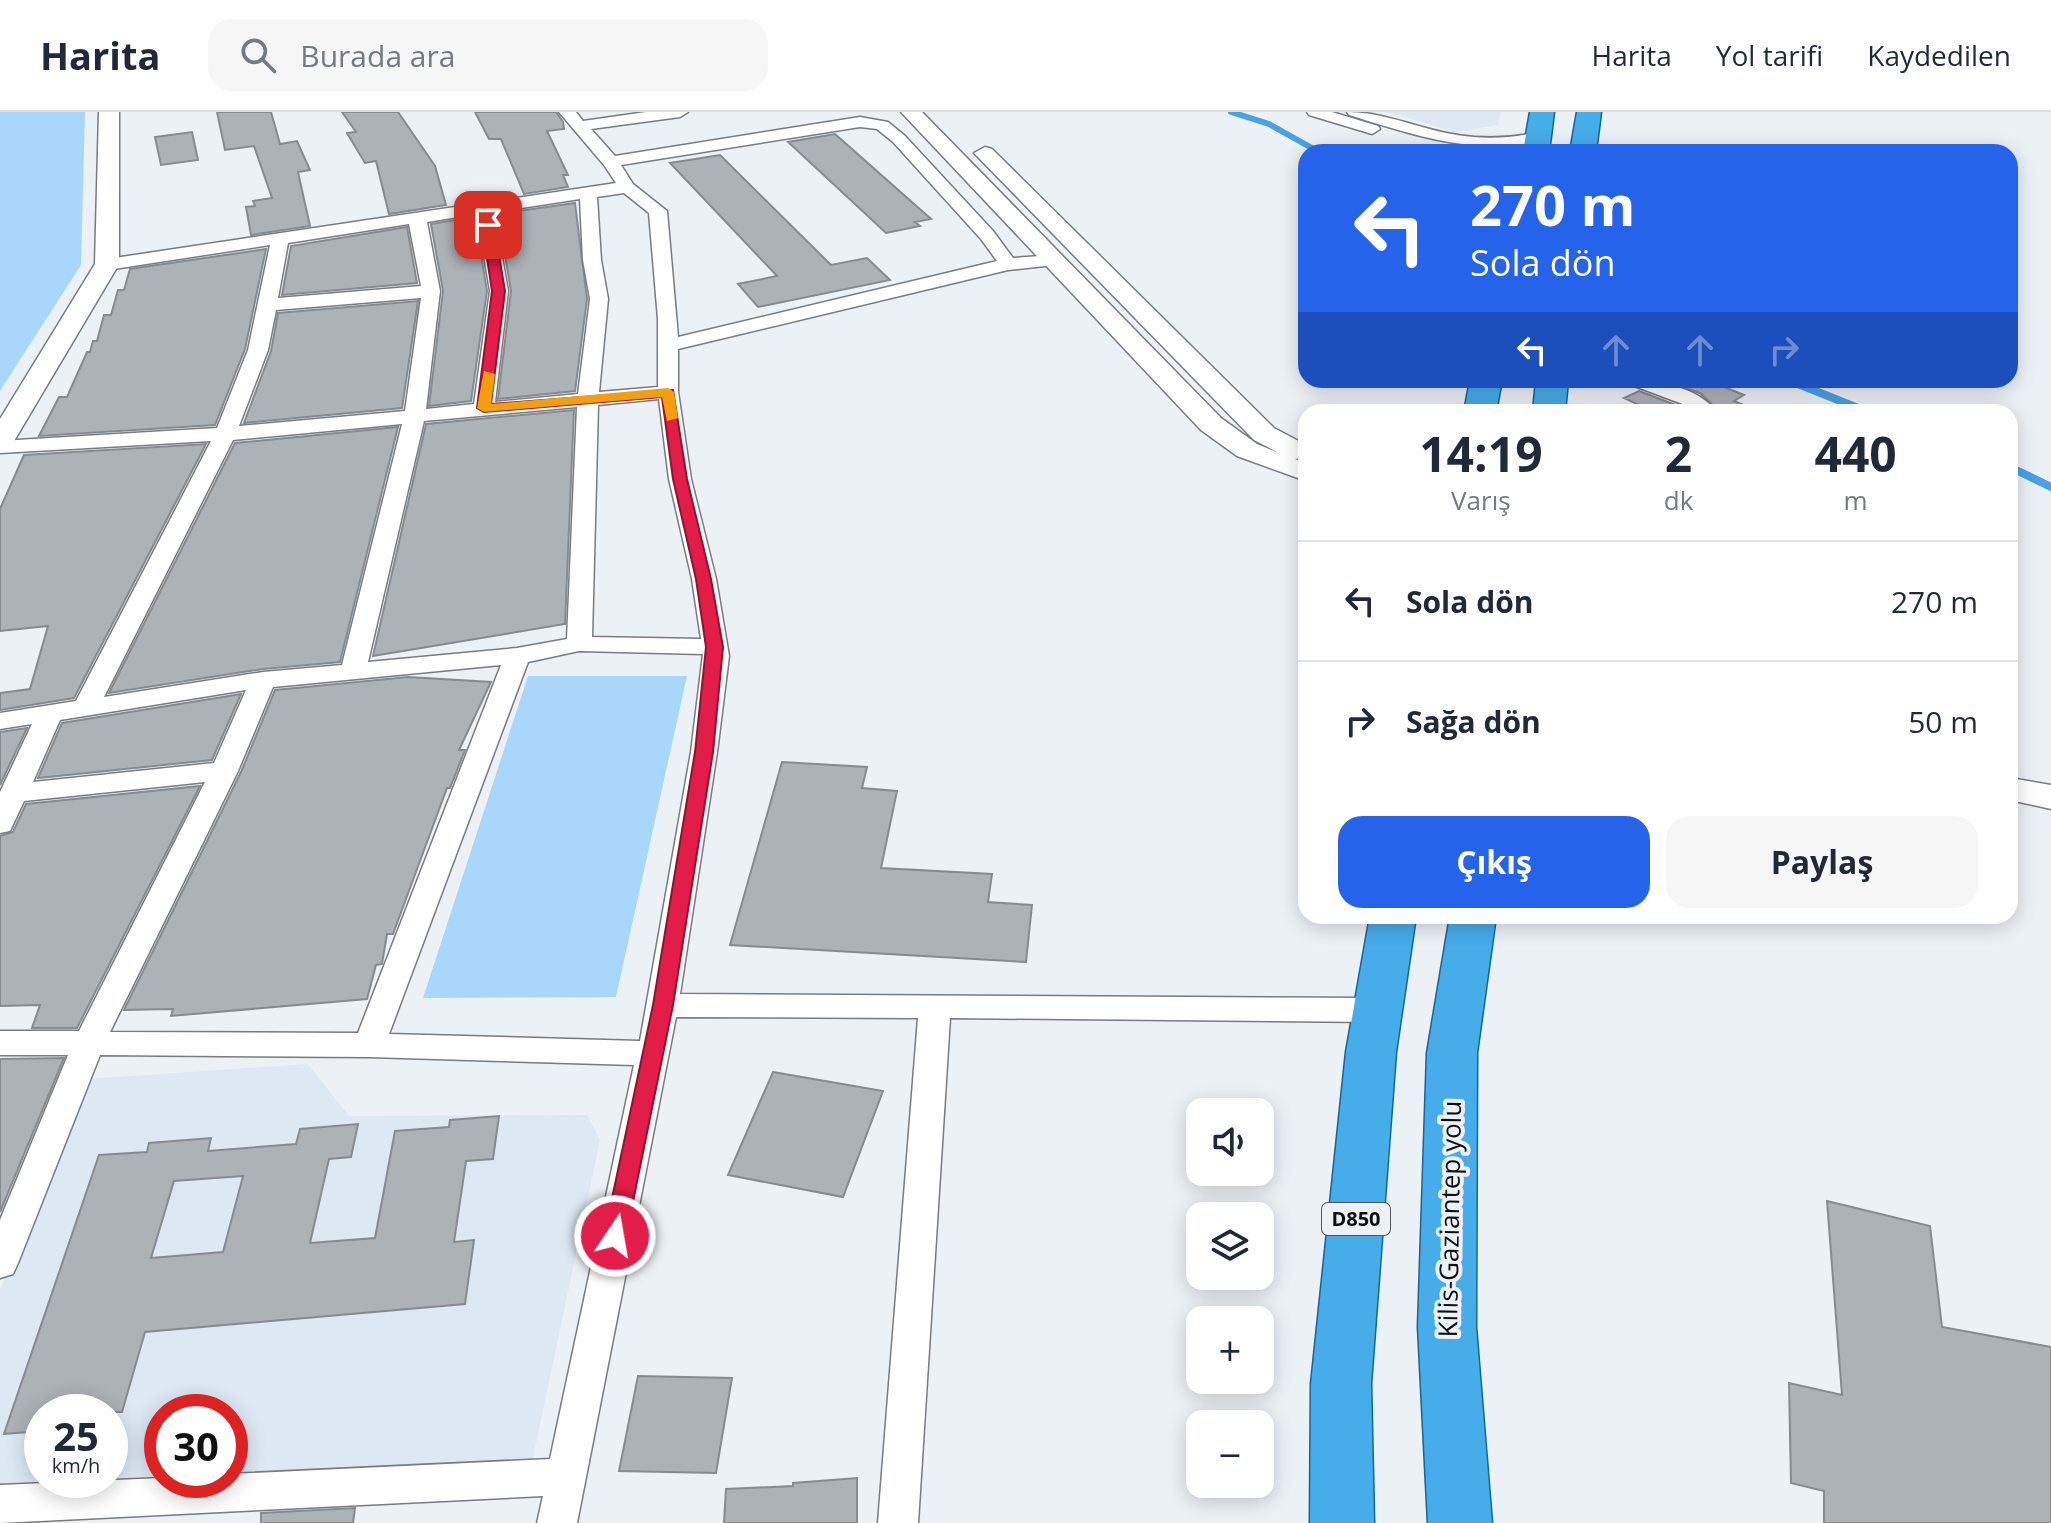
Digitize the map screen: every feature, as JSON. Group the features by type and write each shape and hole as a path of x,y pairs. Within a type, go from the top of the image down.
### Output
{"highway":[{"path":"1584,144 1589,112"},
{"name":"D850","path":"1342,1523 1341,1384 1377,1010 1392,924"},
{"name":"Kilis-Gaziantep yolu","path":"1460,1523 1447,1327 1452,1068 1472,924"}],"street":[{"path":"1,441 107,264 109,112"},
{"path":"557,1523 663,1005 704,752 715,647 704,579 680,479 668,392 665,258 658,211 627,187 611,162 567,112"},
{"path":"580,126 680,112"},
{"path":"911,112 1211,424 1247,450 1298,470"},
{"path":"1315,112 1423,144"},
{"path":"1355,112 1445,138 1474,142 1524,142 1539,134"},
{"path":"611,162 860,122 882,125 899,139 968,214 1008,264"},
{"path":"967,134 1264,434 1298,451"},
{"path":"107,264 627,187"},
{"path":"579,644 588,399 599,299 592,260 588,192"},
{"path":"484,408 499,291 485,208"},
{"path":"353,671 415,414 431,291 417,218"},
{"path":"86,707 225,434 258,350 280,239"},
{"path":"668,345 1008,264 1054,260"},
{"path":"267,305 431,291"},
{"path":"1657,388 1697,404"},
{"path":"1,441 225,434 668,392"},
{"path":"0,721 263,680 517,656 579,644 715,647"},
{"path":"369,1045 517,656"},
{"path":"0,1263 88,1045 224,771 263,680"},
{"path":"0,824 50,713"},
{"path":"13,793 224,771"},
{"path":"2018,791 2051,797"},
{"path":"663,1005 1377,1010"},
{"path":"898,1523 935,1005"},
{"path":"0,1043 369,1045 653,1054"},
{"path":"0,1504 165,1510 565,1477"}],"shaded area":[{"path":"0,112 85,112 81,265 0,391"},
{"path":"1387,112 1501,112 1498,125 1454,132"},
{"path":"528,676 687,676 616,997 423,998"},
{"path":"308,1064 349,1116 587,1115 600,1140 530,1472 248,1479 248,1394 144,1394 144,1481 128,1481 128,1394 24,1394 24,1483 0,1484 0,1290 87,1079"}],"building":[{"path":"217,112 271,112 280,144 297,141 310,170 298,172 310,226 251,235 246,207 255,206 253,201 272,198 254,146 225,150"},
{"path":"342,112 398,112 435,166 446,205 389,214 376,161 365,163 347,133 356,132"},
{"path":"475,112 556,112 564,129 547,131 568,175 563,175 568,187 524,194 501,139 489,139"},
{"path":"192,132 198,160 161,165 155,137"},
{"path":"835,134 931,219 915,222 920,226 886,233 788,142"},
{"path":"720,155 831,265 867,258 890,280 758,307 738,284 777,276 670,163"},
{"path":"575,203 587,299 575,391 498,399 511,291 498,214"},
{"path":"475,217 487,291 471,401 429,406 443,291 431,224"},
{"path":"407,227 417,283 282,295 291,246"},
{"path":"266,249 245,349 215,425 39,436 59,397 67,397 87,352 90,352 93,341 97,341 104,315 111,315 118,290 124,290 130,269"},
{"path":"418,301 402,408 244,423 271,351 278,313"},
{"path":"1685,388 1727,388 1744,395 1734,401 1741,404 1712,404 1700,393"},
{"path":"1639,391 1673,404 1637,404 1624,398"},
{"path":"574,410 565,624 373,656 426,424"},
{"path":"398,427 340,662 263,669 109,693 235,443"},
{"path":"206,444 74,698 0,710 0,693 30,689 48,626 0,631 0,509 24,455"},
{"path":"408,677 491,682 459,750 465,750 450,788 447,788 393,934 387,934 382,964 376,965 367,999 171,1016 173,1009 124,1010 241,772 275,690"},
{"path":"241,694 212,760 38,778 62,723"},
{"path":"27,728 0,785 0,732"},
{"path":"782,762 867,767 862,788 897,791 881,868 992,874 988,902 1032,905 1026,962 730,945"},
{"path":"200,786 77,1028 32,1028 40,1005 0,1006 0,836 13,832 26,804"},
{"path":"64,1058 0,1212 0,1059"},
{"path":"773,1072 883,1091 843,1197 728,1175"},
{"path":"499,1116 493,1159 466,1161 454,1242 474,1240 465,1304 145,1332 127,1394 24,1394 24,1432 4,1434 99,1155 147,1152 149,1143 211,1138 208,1151 296,1144 300,1129 358,1124 351,1157 329,1159 310,1243 375,1238 395,1131 449,1127 450,1120","holes":["243,1176 223,1252 151,1258 174,1181"]},
{"path":"1827,1201 1930,1226 1942,1327 2051,1347 2051,1523 1824,1523 1824,1491 1791,1483 1789,1383 1842,1395"},
{"path":"638,1376 732,1378 716,1473 619,1471"},
{"path":"857,1478 857,1523 724,1523 726,1489 793,1486 793,1483"},
{"path":"355,1508 353,1523 261,1523 261,1513"}],"waterway":[{"path":"1231,112 1269,124 1305,144"},
{"path":"1808,388 1848,404"},
{"path":"2018,471 2051,487"}],"slow traffic":[{"path":"489,374 484,408 668,392 672,418"}],"route":[{"path":"488,225 499,291 484,408 668,392 680,479 704,579 715,647 704,752 663,1005 615,1236"}]}
